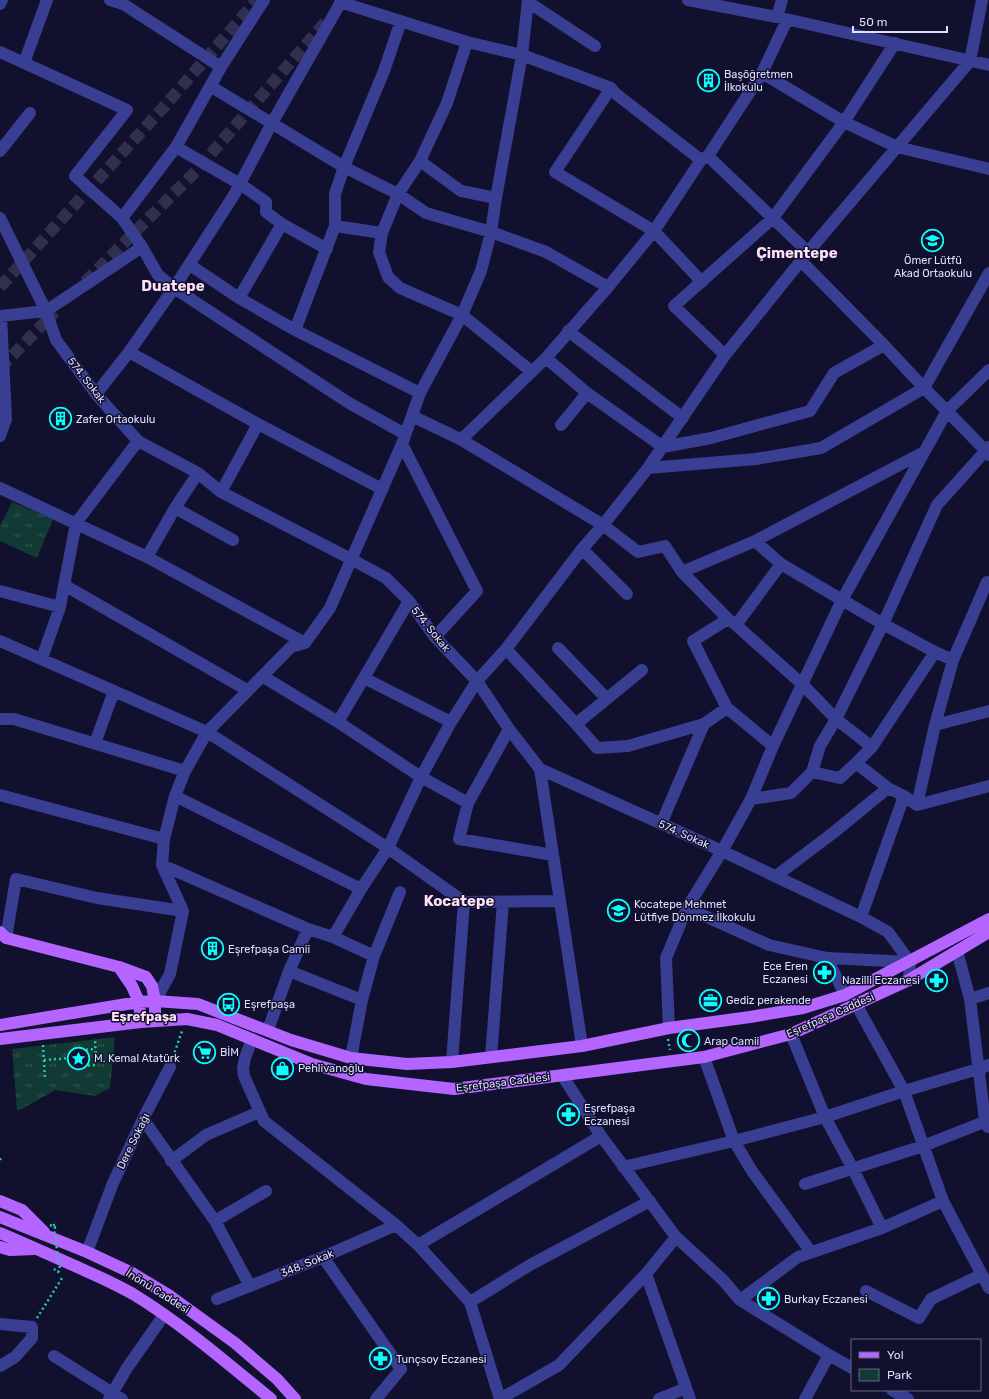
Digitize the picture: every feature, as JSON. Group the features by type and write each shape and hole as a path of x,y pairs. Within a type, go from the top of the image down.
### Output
{"main road":[{"name":"Eşrefpaşa Caddesi","path":"0,1025 139,1002 155,1001 198,1004 291,1040 350,1058 407,1064 452,1062 582,1046 669,1028 803,1008 845,995 989,919"},
{"name":"Eşrefpaşa Caddesi","path":"0,1039 141,1022 187,1019 217,1025 312,1064 373,1080 454,1089 704,1057 791,1034 909,980 989,932"},
{"path":"3,935 119,968 146,978 152,986 155,1001 155,1021"},
{"path":"119,968 132,986 139,1002 141,1022"},
{"path":"0,1201 22,1210 49,1230"},
{"name":"İnönü Caddesi","path":"0,1217 49,1230 87,1252 132,1273 170,1296 235,1343 277,1379 294,1399"},
{"name":"İnönü Caddesi","path":"0,1233 38,1248 111,1282 133,1294 216,1353 270,1399"},
{"path":"0,1247 10,1250 38,1248"}],"street":[{"path":"0,4 2,0"},
{"path":"24,63 47,0"},
{"path":"110,0 125,2 221,67"},
{"path":"122,218 176,147 187,130 221,67 264,0"},
{"path":"688,0 895,43 989,66"},
{"path":"460,440 466,436 546,358 654,232 762,73 782,19 782,0"},
{"path":"333,937 361,889 388,848 421,777 451,722 477,681 506,649 582,549 648,468 725,355 804,256 970,61 982,0"},
{"path":"96,394 129,352 190,265 240,184 272,123 341,1 467,42 522,56 611,88 616,94 705,158 773,218 804,256 884,345 924,388 988,451 936,505 883,624 836,719 820,746 812,772 791,792 751,799"},
{"path":"155,1001 170,974 183,911 162,865 164,840 175,796 185,771 206,732 291,647 305,643 330,608 404,439 420,393 462,315 480,271 491,232 522,56 528,1 595,46"},
{"path":"295,330 335,226 335,194 344,167 384,71 401,21"},
{"path":"467,42 446,103 420,161 398,194 382,233 379,252 388,277 400,288 462,315 532,372"},
{"path":"725,355 674,306 773,218 844,122 895,43"},
{"path":"0,52 127,110 75,176 122,218 142,247 158,275 174,288 404,439 477,591 435,637"},
{"path":"762,73 844,122 897,147 989,169"},
{"path":"210,86 344,167 398,194 426,213 491,232 546,252 608,287"},
{"path":"611,88 555,172 654,232 702,282"},
{"path":"0,151 30,113"},
{"path":"176,147 240,184 266,202 266,212 282,224 327,249"},
{"path":"420,161 461,191 496,198"},
{"name":"574. Sokak","path":"0,218 46,311 56,340 96,394 138,441 198,473 221,492 386,578 409,601 435,637 477,681 509,729 540,769 722,851 862,917 888,932 910,962"},
{"path":"239,298 282,224"},
{"path":"335,226 382,233"},
{"path":"0,436 6,419 0,316 46,311 142,247"},
{"path":"190,265 239,298 295,330 420,393"},
{"path":"648,468 756,459 821,448 924,388 989,272"},
{"path":"568,332 683,418"},
{"path":"546,358 586,393 663,447 711,438 810,411 834,373 884,345"},
{"path":"129,352 258,424 382,489"},
{"path":"669,1028 666,958 687,908 722,851 751,799 773,746 842,600 947,411 989,370"},
{"path":"561,425 586,393"},
{"path":"412,416 460,440 603,525 638,552 665,546 682,572 732,622 802,685 836,719 872,747"},
{"path":"221,492 258,424"},
{"path":"42,658 60,607 76,523 138,441"},
{"path":"682,572 756,541 924,452"},
{"path":"147,557 175,508 198,473"},
{"path":"0,488 147,557 305,643"},
{"path":"175,508 233,540"},
{"path":"756,541 781,564 883,624 953,660"},
{"path":"582,549 627,594"},
{"path":"773,746 727,708 693,641 732,622 781,564"},
{"path":"916,805 935,725 953,660 986,582"},
{"path":"64,586 247,690"},
{"path":"0,591 60,607"},
{"path":"338,722 409,601"},
{"path":"0,641 42,658 206,732 388,848 464,902 560,901"},
{"path":"558,648 607,699"},
{"path":"506,649 597,748 628,746 704,724 727,708"},
{"path":"812,772 840,778 872,747 935,652"},
{"path":"576,724 642,670"},
{"path":"262,676 338,722 421,777 468,803"},
{"path":"364,678 451,722"},
{"path":"95,744 114,691"},
{"path":"935,725 989,711"},
{"path":"0,719 14,719 185,771"},
{"path":"661,824 704,724"},
{"path":"509,729 468,803 459,839 553,855"},
{"path":"856,762 888,788 904,796 916,805"},
{"path":"540,769 582,1046"},
{"path":"916,805 989,786"},
{"path":"776,876 833,833 888,788"},
{"path":"0,795 164,840"},
{"path":"175,796 361,889"},
{"path":"862,917 904,796"},
{"path":"162,865 308,929 333,937 374,956"},
{"path":"3,935 16,880 97,898 183,911"},
{"path":"350,1058 362,1000 374,956 400,892"},
{"path":"452,1062 464,902"},
{"path":"491,1057 503,902"},
{"path":"687,908 769,945 827,958 910,962 909,980"},
{"path":"268,1030 289,971 308,929"},
{"path":"805,1184 923,1146 988,1123 983,1067 970,999 957,951"},
{"path":"827,958 845,995"},
{"path":"289,971 362,1000"},
{"path":"970,999 989,993"},
{"path":"856,1004 904,1091 943,1201 989,1288"},
{"path":"791,1034 825,1117 882,1228"},
{"path":"252,1039 245,1058 243,1068 244,1076 264,1121 396,1225 418,1245 470,1302 500,1399 559,1365 646,1274 676,1237"},
{"path":"704,1057 734,1141 752,1171 811,1252"},
{"name":"Dere Sokağı","path":"87,1252 113,1183 143,1119 170,1067"},
{"path":"623,1167 734,1141 825,1117 983,1067"},
{"path":"562,1075 601,1136 676,1237 723,1280 740,1300 851,1367"},
{"path":"171,1161 206,1136 259,1112"},
{"path":"143,1119 171,1161 215,1221 250,1286"},
{"path":"418,1245 601,1136"},
{"path":"215,1221 266,1191"},
{"path":"470,1302 530,1265 650,1201"},
{"path":"740,1300 798,1257 882,1228 943,1201"},
{"name":"348. Sokak","path":"217,1299 396,1225"},
{"path":"322,1256 401,1369 376,1399"},
{"path":"646,1274 688,1393 658,1399"},
{"path":"866,1291 919,1318 931,1299 981,1274"},
{"path":"54,1356 115,1397 127,1368 164,1315"},
{"path":"0,1324 32,1326 32,1338 15,1357 0,1366"},
{"path":"805,1399 829,1355"},
{"path":"894,1391 908,1399"}],"path":[{"path":"170,1067 182,1031"},
{"path":"71,1058 80,1066 96,1065 95,1034"},
{"path":"42,1040 45,1078"},
{"path":"44,1060 71,1058 80,1050 96,1049"},
{"path":"49,1230 55,1227 54,1230 60,1269 58,1272 54,1269"},
{"path":"32,1326 62,1278"}],"green space":[{"path":"12,502 53,519 37,558 0,541 0,526"},
{"path":"115,1037 110,1088 95,1096 55,1090 22,1109 17,1110 12,1049"}],"tunnel":[{"path":"0,287 162,109 257,0"},
{"path":"85,282 196,171 329,18"},
{"path":"0,368 55,312"}],"place":[{"name":"Başöğretmen İlkokulu","path":"708,80"},
{"name":"Ömer Lütfü Akad Ortaokulu","path":"933,240"},
{"name":"Zafer Ortaokulu","path":"60,419"},
{"name":"Kocatepe Mehmet Lütfiye Dönmez İlkokulu","path":"618,910"},
{"name":"Eşrefpaşa Camii","path":"213,949"},
{"name":"Ece Eren Eczanesi","path":"824,972"},
{"name":"Nazilli Eczanesi","path":"936,980"},
{"name":"Gediz perakende","path":"710,1000"},
{"name":"Eşrefpaşa","path":"229,1004"},
{"name":"Arap Camii","path":"689,1041"},
{"name":"BİM","path":"204,1052"},
{"name":"M. Kemal Atatürk","path":"79,1058"},
{"name":"Pehlivanoğlu","path":"283,1068"},
{"name":"Eşrefpaşa Eczanesi","path":"569,1114"},
{"name":"Burkay Eczanesi","path":"768,1299"},
{"name":"Tunçsoy Eczanesi","path":"381,1359"}],"district":[{"name":"Çimentepe","path":"797,253"},
{"name":"Duatepe","path":"173,286"},
{"name":"Kocatepe","path":"459,901"},
{"name":"Eşrefpaşa","path":"144,1016"}]}
